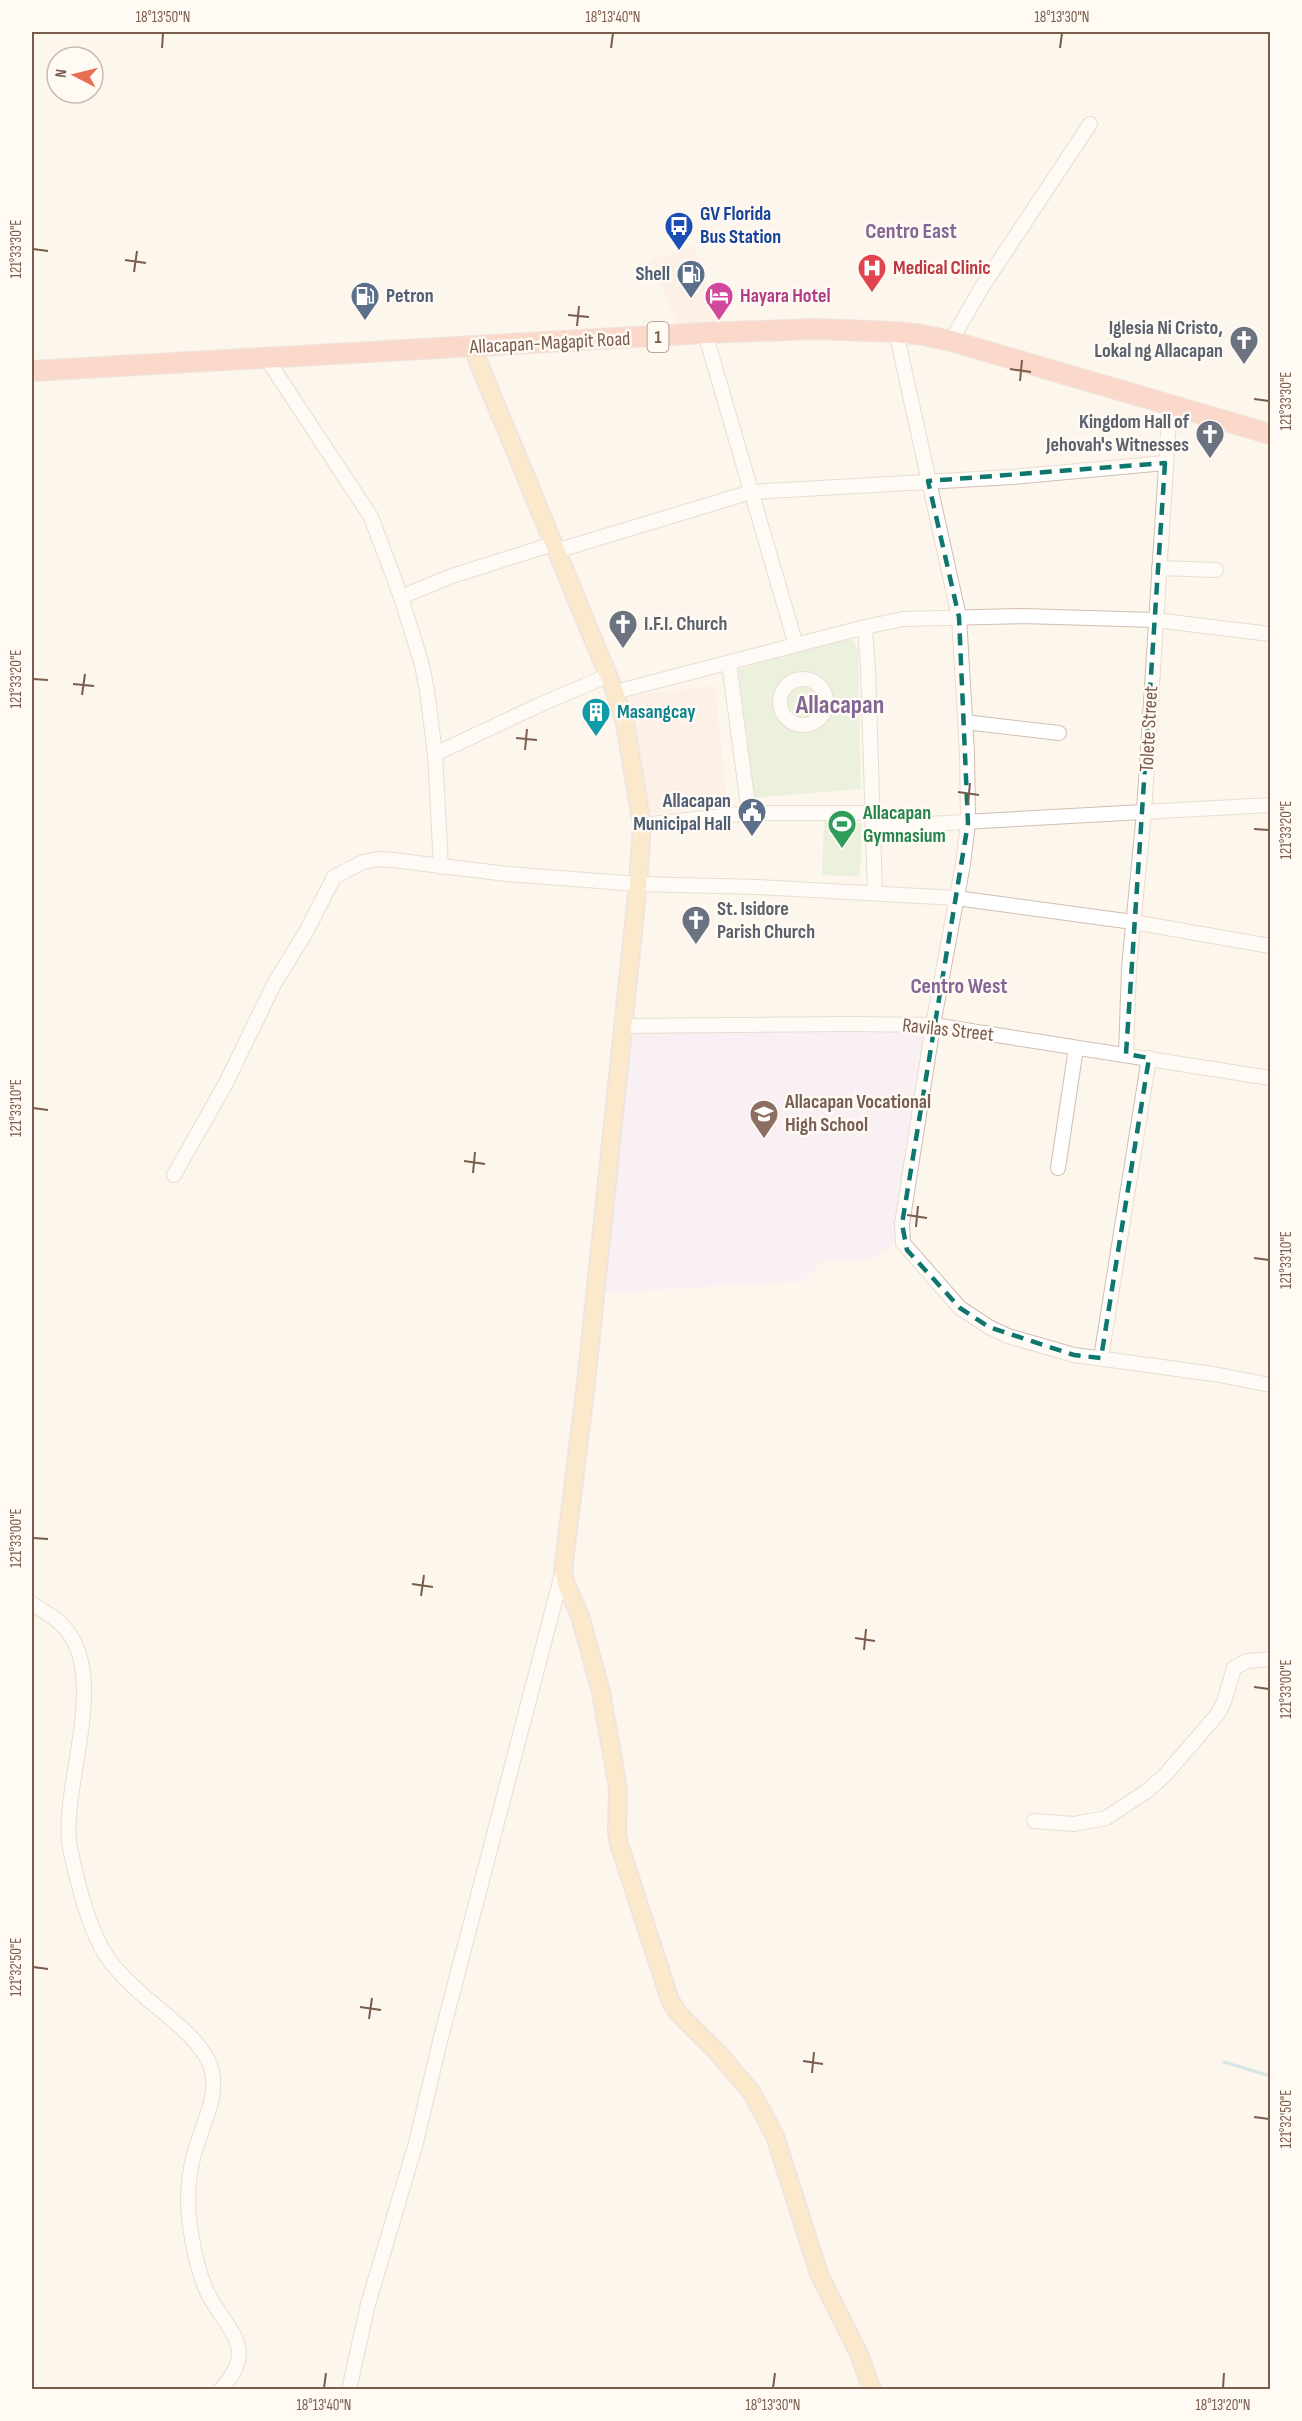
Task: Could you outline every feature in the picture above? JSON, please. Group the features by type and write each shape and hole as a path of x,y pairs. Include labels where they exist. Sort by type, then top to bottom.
{"highway":[{"name":"Allacapan-Magapit Road","path":"32,371 705,333 814,329 896,332 951,341 1270,434"}],"main road":[{"path":"472,347 609,675 625,723 642,825 638,884 586,1383 563,1570 566,1584 580,1616 601,1692 618,1788 619,1844 663,1984 678,2013 720,2055 752,2093 768,2122 775,2136 819,2274 859,2354 872,2390"}],"street":[{"path":"951,341 982,287 1090,124"},
{"path":"896,332 959,617 968,823 902,1224 903,1243 960,1308 1008,1336 1074,1355 1270,1385"},
{"path":"705,333 796,645"},
{"path":"267,359 371,517 401,597 422,665 435,754 441,867"},
{"name":"Tolete Street","path":"1126,1054 1133,922 1144,812 1170,403"},
{"path":"401,597 452,576 751,492 1012,477 1165,463"},
{"path":"1159,568 1216,570"},
{"path":"615,692 903,619 1023,616 1155,620 1270,634"},
{"path":"865,627 875,894"},
{"path":"729,663 749,813"},
{"path":"435,754 609,675"},
{"path":"965,722 1059,733"},
{"path":"642,825 749,813 968,823 1270,806"},
{"path":"174,1175 226,1083 274,984 306,932 334,877 351,867 378,859 441,867 638,884 956,898 1133,922 1270,946"},
{"name":"Ravilas Street","path":"622,1026 933,1025 1270,1078"},
{"path":"1058,1168 1076,1048"},
{"path":"1101,1358 1149,1058"},
{"path":"349,2390 368,2304 416,2143 440,2042 563,1570"},
{"path":"32,1603 61,1623 70,1634 77,1650 83,1676 83,1724 69,1829 75,1867 97,1938 106,1957 196,2044 208,2060 214,2089 194,2156 189,2185 189,2217 207,2291 238,2343 240,2353 238,2366 233,2376 220,2390"},
{"path":"1034,1821 1074,1824 1106,1818 1126,1807 1164,1776 1216,1715 1224,1702 1234,1668 1247,1661 1270,1659"}],"highlighted area":[{"path":"1165,463 1126,1054 1149,1058 1101,1358 1074,1355 989,1327 960,1308 907,1250 902,1224 968,823 959,617 928,481"}],"shaded area":[{"path":"694,245 722,324 681,331 650,260"},
{"path":"715,686 727,805 643,814 630,695"},
{"name":"Allacapan Vocational High School","path":"926,1030 893,1245 870,1259 824,1261 802,1281 604,1293 627,1033"}],"green space":[{"path":"846,639 854,641 858,649 861,789 754,798 738,669"},
{"name":"Allacapan Gymnasium","path":"833,815 856,816 856,823 862,823 860,877 822,875 824,821 833,821"}],"waterway":[{"path":"1224,2062 1270,2076"}],"place":[{"name":"GV Florida Bus Station","path":"679,252"},
{"name":"Medical Clinic","path":"872,294"},
{"name":"Shell","path":"691,300"},
{"name":"Petron","path":"365,322"},
{"name":"Hayara Hotel","path":"719,322"},
{"name":"Iglesia Ni Cristo, Lokal ng Allacapan","path":"1244,366"},
{"name":"Kingdom Hall of Jehovah's Witnesses","path":"1210,460"},
{"name":"I.F.I. Church","path":"623,650"},
{"name":"Masangcay","path":"596,738"},
{"name":"Allacapan Municipal Hall","path":"752,838"},
{"name":"Allacapan Gymnasium","path":"842,850"},
{"name":"St. Isidore Parish Church","path":"696,946"},
{"name":"Allacapan Vocational High School","path":"764,1140"}],"district":[{"name":"Centro East","path":"911,231"},
{"name":"Allacapan","path":"840,705"},
{"name":"Centro West","path":"959,986"}]}
